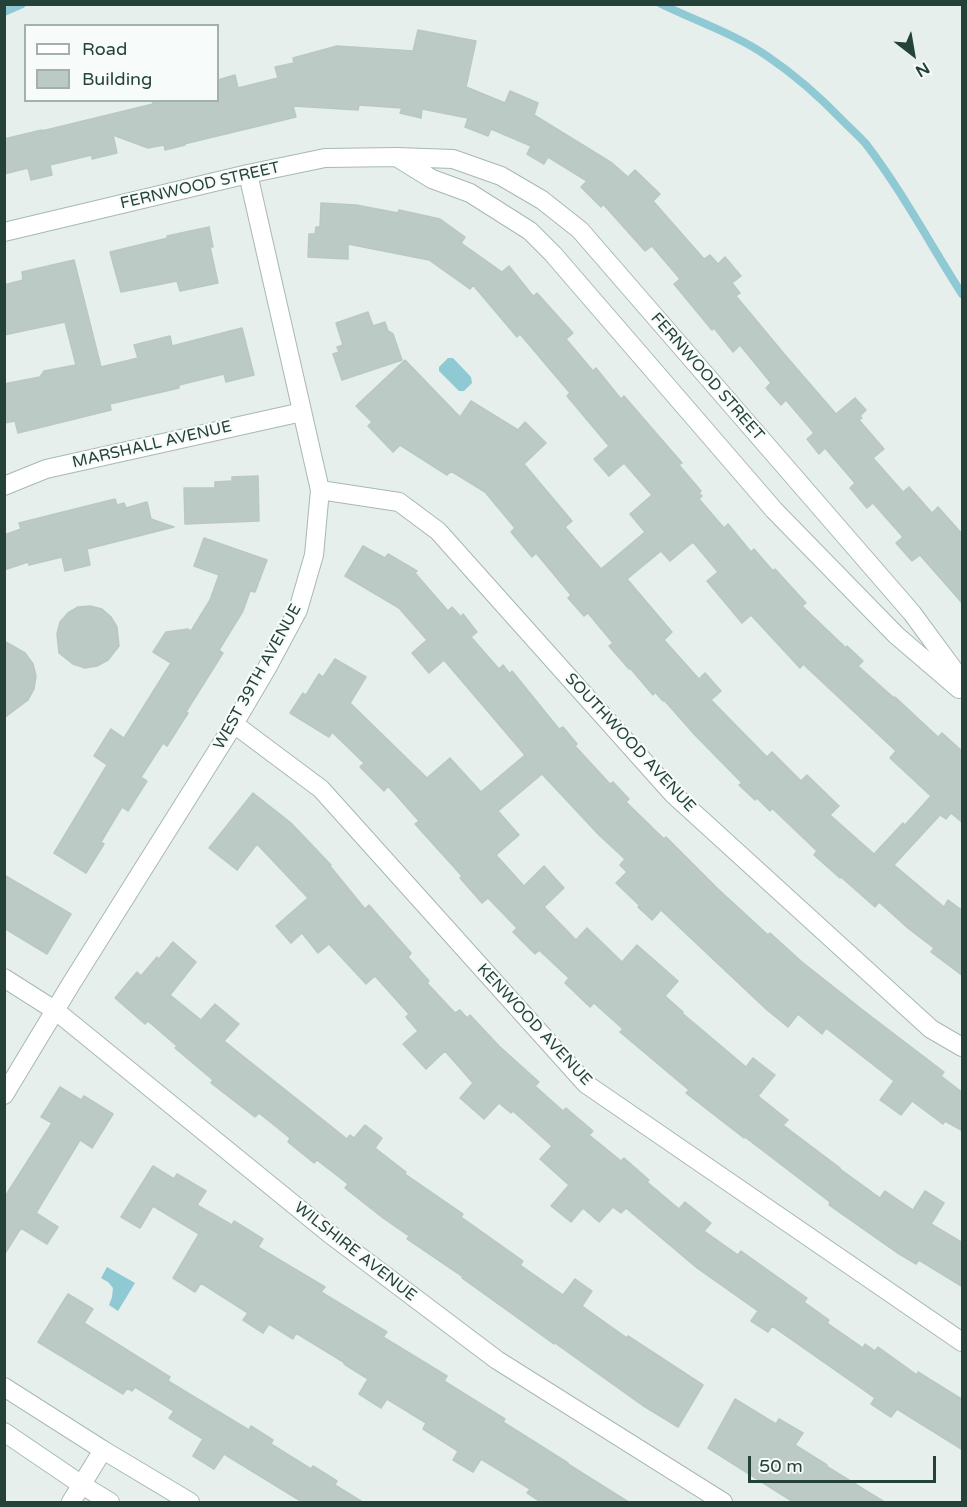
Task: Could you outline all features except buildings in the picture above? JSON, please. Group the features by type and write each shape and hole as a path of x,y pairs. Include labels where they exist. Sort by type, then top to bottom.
{"street":[{"path":"397,157 432,179 470,193 530,231 554,254 774,510 896,635 963,692"},
{"name":"FERNWOOD STREET","path":"4,232 325,158 453,159 501,176 542,200 580,230 912,614 963,681"},
{"name":"WEST 39TH AVENUE","path":"4,1095 267,668 298,610 314,555 320,490 248,174"},
{"name":"MARSHALL AVENUE","path":"4,486 46,469 302,412"},
{"name":"SOUTHWOOD AVENUE","path":"320,490 399,502 438,531 673,794 931,1029 963,1047"},
{"name":"KENWOOD AVENUE","path":"234,724 321,789 586,1084 963,1342"},
{"name":"WILSHIRE AVENUE","path":"4,978 56,1011 330,1234 497,1360 723,1503"},
{"path":"4,1387 190,1503"},
{"path":"4,1432 110,1503"},
{"path":"71,1503 103,1450"}],"water":[{"path":"448,358 453,358 471,377 472,383 464,391 459,391 439,371 439,367"},
{"path":"107,1267 135,1283 118,1311 109,1305 113,1288 101,1278"}],"waterway":[{"path":"4,12 22,4"},
{"path":"661,4 755,48 825,103 863,141 879,162 962,294"}]}
